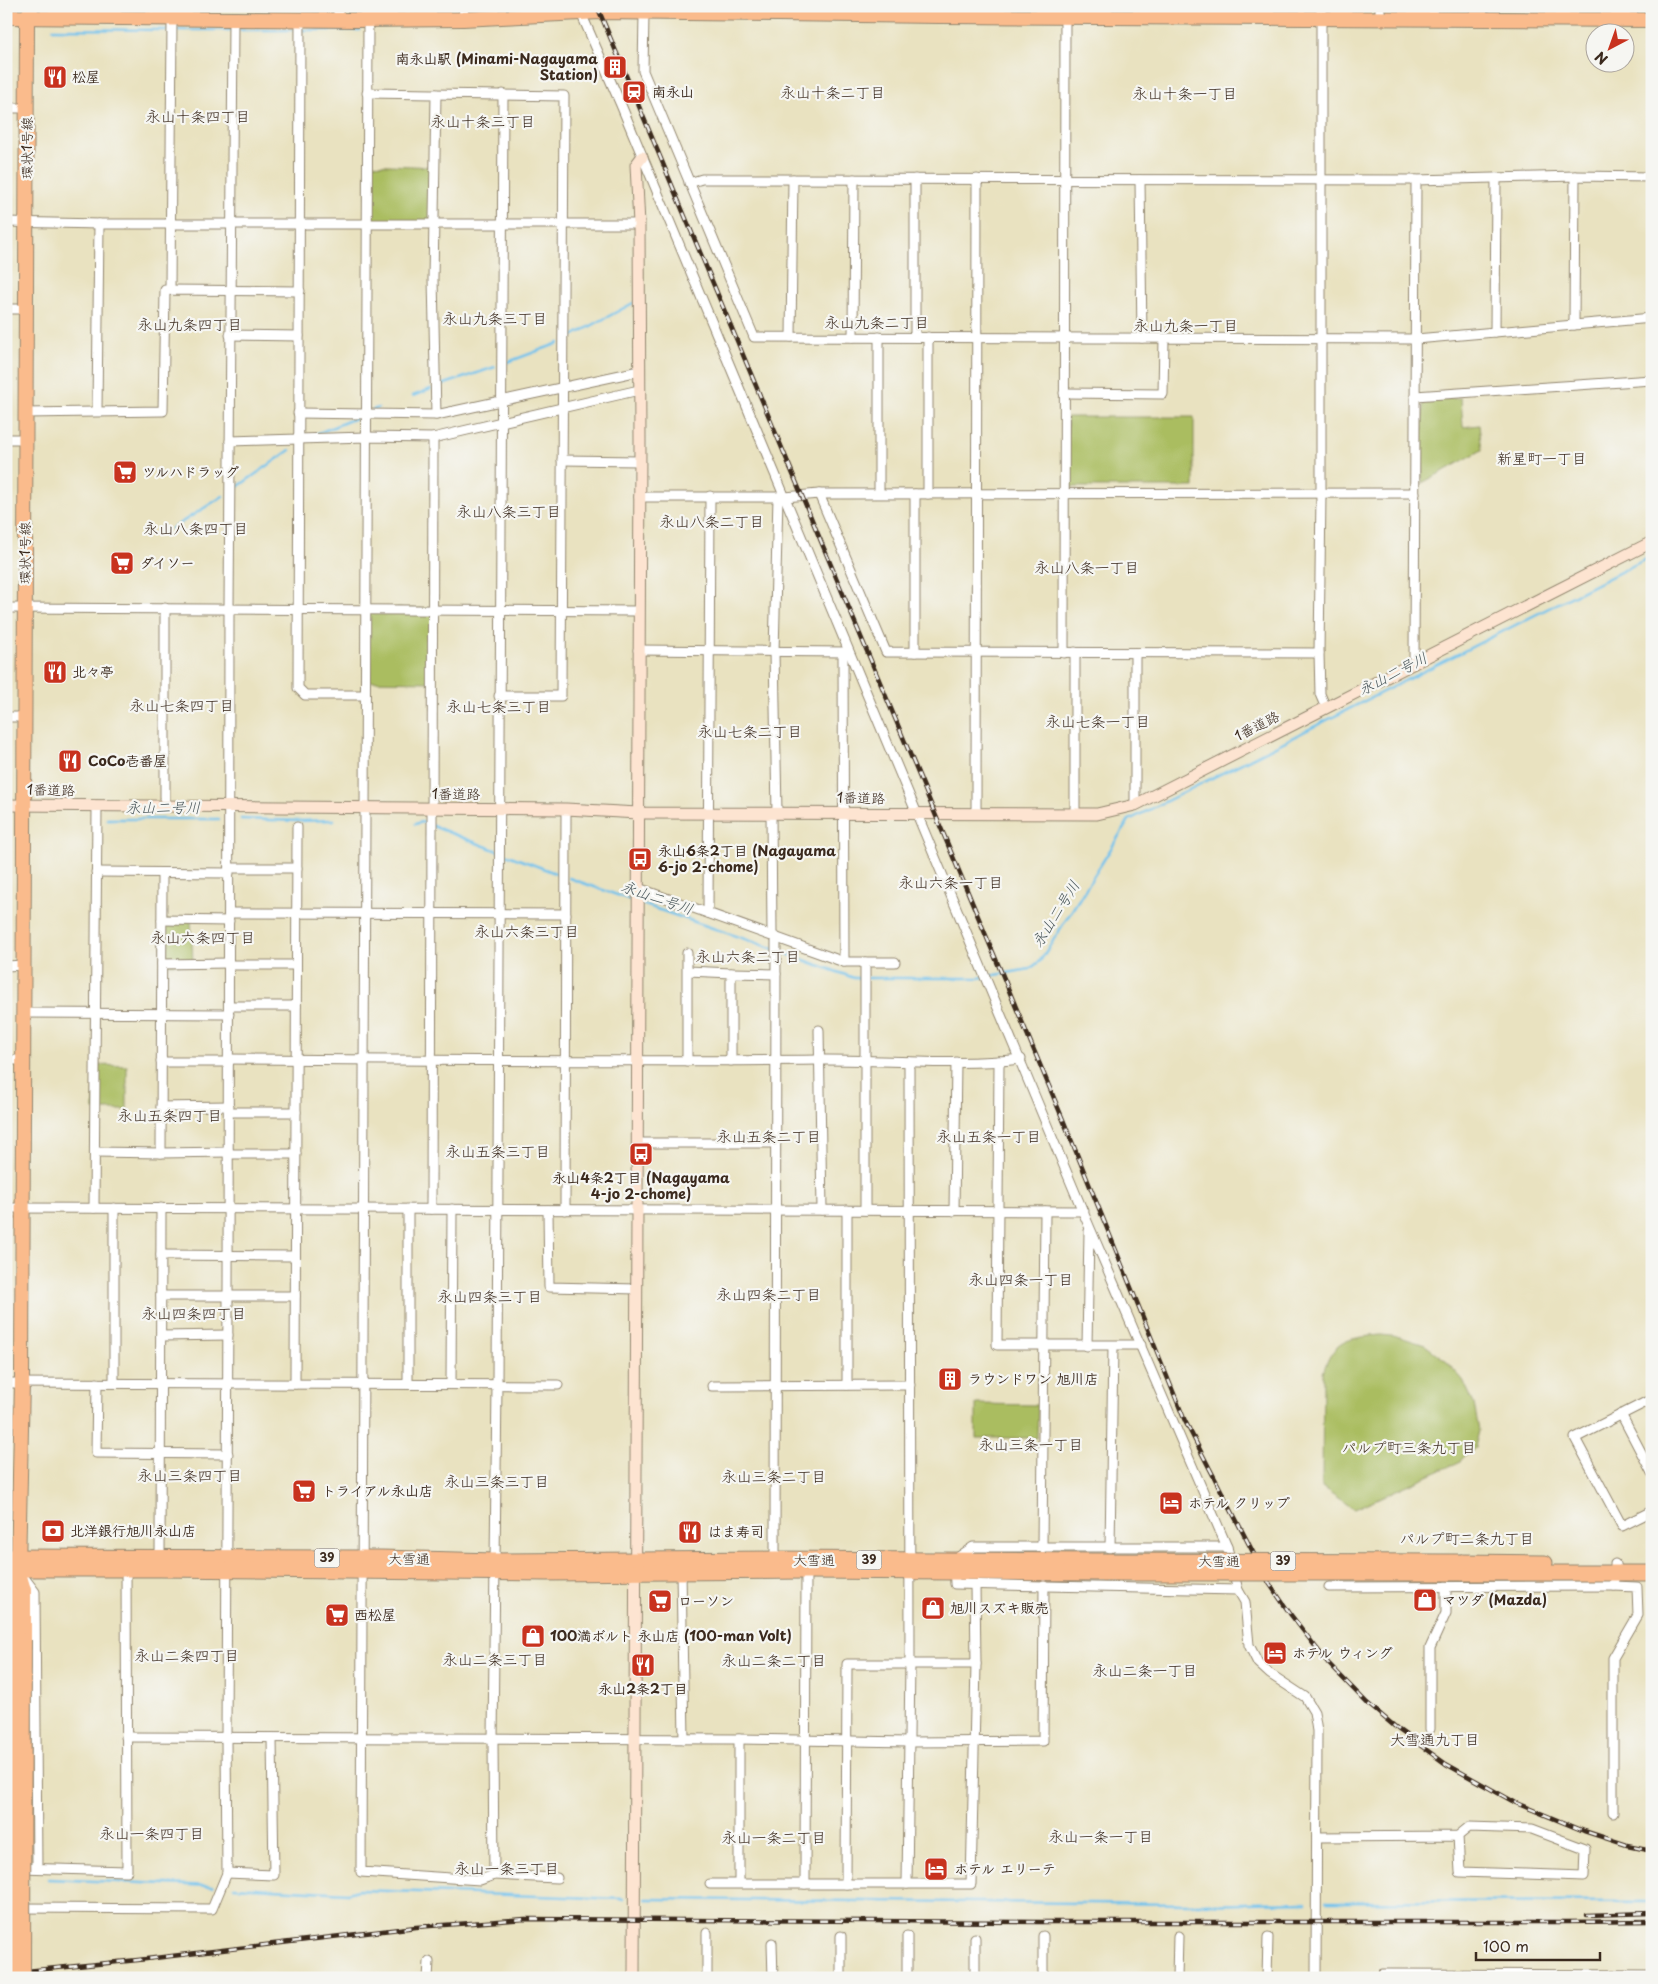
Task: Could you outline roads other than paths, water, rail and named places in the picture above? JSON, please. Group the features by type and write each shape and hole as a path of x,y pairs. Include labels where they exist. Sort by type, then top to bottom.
{"highway":[{"name":"大雪通","path":"12,1563 495,1567 636,1566 775,1559 806,1565"},
{"name":"大雪通","path":"636,1566 681,1572 806,1565 955,1566 1105,1561 1461,1567 1615,1574 1652,1573"},
{"name":"大雪通","path":"1615,1574 1652,1563"}],"main road":[{"path":"6,17 27,10 155,13 172,26 300,27 338,13 368,20 463,12 581,13 640,11 1433,12 1652,20"},
{"name":"環状1号線","path":"18,1640 24,1590 12,1563 22,1382 27,10"},
{"path":"12,1978 18,1640"},
{"path":"18,1640 23,1978"}],"street":[{"path":"640,11 643,72 754,337 1416,339 1652,318"},
{"path":"1064,653 1065,11"},
{"path":"1321,12 1322,493 1319,653 1320,694 1326,708"},
{"path":"581,13 781,497 918,814 1089,1226 1227,1547 1238,1590 1246,1602 1249,1645 1258,1663 1270,1674 1304,1697 1314,1712 1317,1731 1316,1978"},
{"path":"368,20 366,914 363,1060 364,1209 360,1739 361,1872 480,1880 494,1875 557,1878"},
{"path":"170,290 172,26"},
{"path":"6,1908 212,1909 227,1873 230,291 233,26"},
{"path":"300,27 298,688 305,695 365,695"},
{"path":"367,93 564,96 561,696 499,696"},
{"path":"436,94 434,225 436,415"},
{"path":"494,1875 493,1739 497,1385 497,1061 500,842 499,696 503,94"},
{"path":"6,108 27,108"},
{"path":"634,1978 639,497 639,224 636,164 642,157"},
{"path":"689,183 702,179 1416,180 1575,176 1652,177"},
{"path":"1574,325 1575,176"},
{"path":"1495,332 1496,178"},
{"path":"791,337 793,179"},
{"path":"853,337 854,179"},
{"path":"915,179 915,337"},
{"path":"976,814 977,179"},
{"path":"1140,180 1142,338"},
{"path":"1414,664 1416,180"},
{"path":"6,222 99,224 639,224"},
{"path":"98,410 99,224"},
{"path":"26,412 163,411 165,290 300,291"},
{"path":"6,310 26,309"},
{"path":"230,335 299,336"},
{"path":"879,337 879,493"},
{"path":"928,338 928,494"},
{"path":"1064,393 1163,394 1164,339"},
{"path":"298,413 436,415 639,370"},
{"path":"1415,396 1652,380"},
{"path":"230,441 366,437 433,438 639,390"},
{"path":"6,438 25,439"},
{"path":"431,1209 433,438"},
{"path":"562,460 639,461"},
{"path":"639,497 781,497 879,493 1415,493"},
{"path":"819,494 886,652 1319,653"},
{"path":"915,494 915,652"},
{"path":"708,913 710,813 708,652 710,496"},
{"path":"775,1559 776,960 774,652 781,497"},
{"name":"1番道路","path":"6,805 365,809 432,814 500,809 566,809 638,813 1098,814 1135,805 1652,542"},
{"path":"6,608 366,608 638,611"},
{"path":"165,608 165,807"},
{"path":"638,650 847,652"},
{"path":"844,962 842,813 847,652"},
{"path":"1075,652 1075,814"},
{"path":"1135,653 1135,805"},
{"path":"6,717 24,717"},
{"path":"94,1208 97,806"},
{"path":"566,809 566,1210"},
{"path":"295,1384 297,827"},
{"path":"96,872 296,868"},
{"path":"161,1153 162,872"},
{"path":"638,891 708,913 844,962 865,966 895,962"},
{"path":"162,920 296,914 566,914"},
{"path":"687,953 687,1062"},
{"path":"162,964 296,965"},
{"path":"6,966 24,965"},
{"path":"865,966 865,1210"},
{"path":"688,971 776,974"},
{"path":"731,1061 732,973"},
{"path":"23,1013 161,1014 296,1006"},
{"path":"819,1030 822,1210"},
{"path":"162,1062 297,1059 956,1062 1021,1059"},
{"path":"6,1060 22,1060"},
{"path":"999,1061 997,1345 1140,1345"},
{"path":"907,1884 910,1664 909,1062"},
{"path":"954,1211 956,1062"},
{"path":"161,1107 296,1112"},
{"path":"637,1144 776,1143"},
{"path":"94,1152 296,1154"},
{"path":"6,1208 1084,1211"},
{"path":"114,1208 114,1382"},
{"path":"160,1563 161,1208"},
{"path":"408,1209 408,1384"},
{"path":"451,1384 452,1209"},
{"path":"548,1210 549,1287 636,1289"},
{"path":"847,1210 847,1385"},
{"path":"1042,1548 1045,1211"},
{"path":"1087,1346 1089,1226"},
{"path":"161,1255 295,1256"},
{"path":"161,1296 295,1296"},
{"path":"161,1336 228,1335"},
{"path":"1105,1561 1113,1346"},
{"path":"6,1382 558,1385"},
{"path":"97,1383 96,1453 228,1454"},
{"path":"712,1386 910,1385"},
{"path":"1652,1399 1574,1438 1622,1526 1652,1511"},
{"path":"1621,1414 1652,1473"},
{"path":"1227,1547 1105,1561 1042,1548 973,1547 955,1566 954,1584 1238,1590"},
{"path":"6,1593 12,1563"},
{"path":"12,1563 35,1592 37,1868"},
{"path":"6,1867 127,1871 126,1563"},
{"path":"805,1884 806,1565"},
{"path":"681,1572 684,1739"},
{"path":"1329,1586 1446,1586 1615,1574 1637,1588 1638,1615 1613,1658 1613,1812"},
{"path":"710,1884 971,1884 976,1664 975,1585"},
{"path":"126,1737 739,1739 908,1742 1043,1741 1044,1585"},
{"path":"1430,1729 1430,1648 1446,1612 1446,1586"},
{"path":"846,1884 847,1664 976,1664"},
{"path":"227,1873 274,1875 272,1738"},
{"path":"739,1739 739,1884"},
{"path":"1317,1837 1458,1836 1469,1827 1532,1829 1585,1849 1584,1876 1460,1872 1458,1836"},
{"path":"707,1934 707,1978"},
{"path":"841,1936 841,1978"},
{"path":"907,1936 907,1978"},
{"path":"1043,1936 1043,1978"},
{"path":"1178,1936 1178,1978"},
{"path":"1267,1978 1268,1937"},
{"path":"975,1938 975,1978"},
{"path":"772,1943 773,1978"},
{"path":"428,1962 428,1978"},
{"path":"1382,1978 1382,1974 1652,1975"}],"waterway":[{"path":"53,29 169,30"},
{"path":"175,30 297,30"},
{"path":"302,30 360,30"},
{"path":"569,338 633,303"},
{"path":"508,362 559,343"},
{"path":"442,385 495,367"},
{"path":"413,396 431,389"},
{"path":"373,410 378,408"},
{"path":"316,434 358,417"},
{"path":"236,488 290,450"},
{"path":"171,529 223,496"},
{"name":"永山二号川","path":"779,951 854,978 978,978 1030,969 1040,961 1129,820 1652,556"},
{"name":"永山二号川","path":"107,819 219,819"},
{"name":"永山二号川","path":"241,819 334,820"},
{"name":"永山二号川","path":"415,824 422,822 563,876"},
{"name":"永山二号川","path":"569,878 634,901"},
{"name":"永山二号川","path":"642,904 774,949"},
{"path":"48,1879 213,1886"},
{"path":"234,1887 348,1893 358,1890 624,1899"},
{"path":"646,1899 1194,1904 1306,1902"},
{"path":"1326,1901 1652,1902"}],"railway":[{"path":"597,6 1064,1122 1185,1421 1269,1583 1328,1663 1367,1703 1399,1730 1446,1764 1516,1803 1584,1831 1627,1845 1652,1850"},
{"path":"1587,1915 1652,1913"},
{"path":"6,1973 138,1960 416,1927 525,1919 1042,1922 1652,1921"}],"place":[{"name":"南永山駅 (Minami-Nagayama Station)","path":"615,67"},
{"name":"松屋","path":"55,77"},
{"name":"南永山","path":"634,92"},
{"name":"ツルハドラッグ","path":"125,472"},
{"name":"ダイソー","path":"122,563"},
{"name":"北々亭","path":"55,672"},
{"name":"CoCo壱番屋","path":"70,761"},
{"name":"永山6条2丁目 (Nagayama 6-jo 2-chome)","path":"640,859"},
{"name":"永山4条2丁目 (Nagayama 4-jo 2-chome)","path":"641,1154"},
{"name":"ラウンドワン 旭川店","path":"950,1379"},
{"name":"トライアル永山店","path":"304,1491"},
{"name":"ホテル クリップ","path":"1171,1503"},
{"name":"北洋銀行旭川永山店","path":"53,1531"},
{"name":"はま寿司","path":"690,1532"},
{"name":"マツダ (Mazda)","path":"1425,1600"},
{"name":"ローソン","path":"660,1601"},
{"name":"旭川スズキ販売","path":"933,1608"},
{"name":"西松屋","path":"337,1615"},
{"name":"100満ボルト 永山店 (100-man Volt)","path":"533,1636"},
{"name":"ホテル ウィング","path":"1275,1653"},
{"name":"永山2条2丁目","path":"643,1665"},
{"name":"ホテル エリーテ","path":"936,1869"}],"district":[{"name":"永山十条二丁目","path":"833,93"},
{"name":"永山十条一丁目","path":"1185,94"},
{"name":"永山十条四丁目","path":"198,117"},
{"name":"永山十条三丁目","path":"483,122"},
{"name":"永山九条三丁目","path":"495,319"},
{"name":"永山九条二丁目","path":"877,323"},
{"name":"永山九条四丁目","path":"190,325"},
{"name":"永山九条一丁目","path":"1186,326"},
{"name":"新星町一丁目","path":"1542,459"},
{"name":"永山八条三丁目","path":"509,512"},
{"name":"永山八条二丁目","path":"712,522"},
{"name":"永山八条四丁目","path":"196,529"},
{"name":"永山八条一丁目","path":"1087,568"},
{"name":"永山七条四丁目","path":"182,706"},
{"name":"永山七条三丁目","path":"499,707"},
{"name":"永山七条一丁目","path":"1098,722"},
{"name":"永山七条二丁目","path":"750,732"},
{"name":"永山六条一丁目","path":"951,883"},
{"name":"永山六条三丁目","path":"527,932"},
{"name":"永山六条四丁目","path":"203,938"},
{"name":"永山六条二丁目","path":"748,957"},
{"name":"永山五条四丁目","path":"170,1116"},
{"name":"永山五条二丁目","path":"769,1137"},
{"name":"永山五条一丁目","path":"989,1137"},
{"name":"永山五条三丁目","path":"498,1152"},
{"name":"永山四条一丁目","path":"1021,1280"},
{"name":"永山四条二丁目","path":"769,1295"},
{"name":"永山四条三丁目","path":"490,1297"},
{"name":"永山四条四丁目","path":"194,1314"},
{"name":"永山三条一丁目","path":"1031,1445"},
{"name":"パルプ町三条九丁目","path":"1409,1448"},
{"name":"永山三条四丁目","path":"190,1476"},
{"name":"永山三条二丁目","path":"774,1477"},
{"name":"永山三条三丁目","path":"497,1482"},
{"name":"パルプ町二条九丁目","path":"1467,1539"},
{"name":"永山二条四丁目","path":"187,1656"},
{"name":"永山二条三丁目","path":"495,1660"},
{"name":"永山二条二丁目","path":"774,1661"},
{"name":"永山二条一丁目","path":"1145,1671"},
{"name":"大雪通九丁目","path":"1435,1740"},
{"name":"永山一条四丁目","path":"152,1834"},
{"name":"永山一条一丁目","path":"1101,1837"},
{"name":"永山一条二丁目","path":"774,1838"},
{"name":"永山一条三丁目","path":"507,1869"}]}
